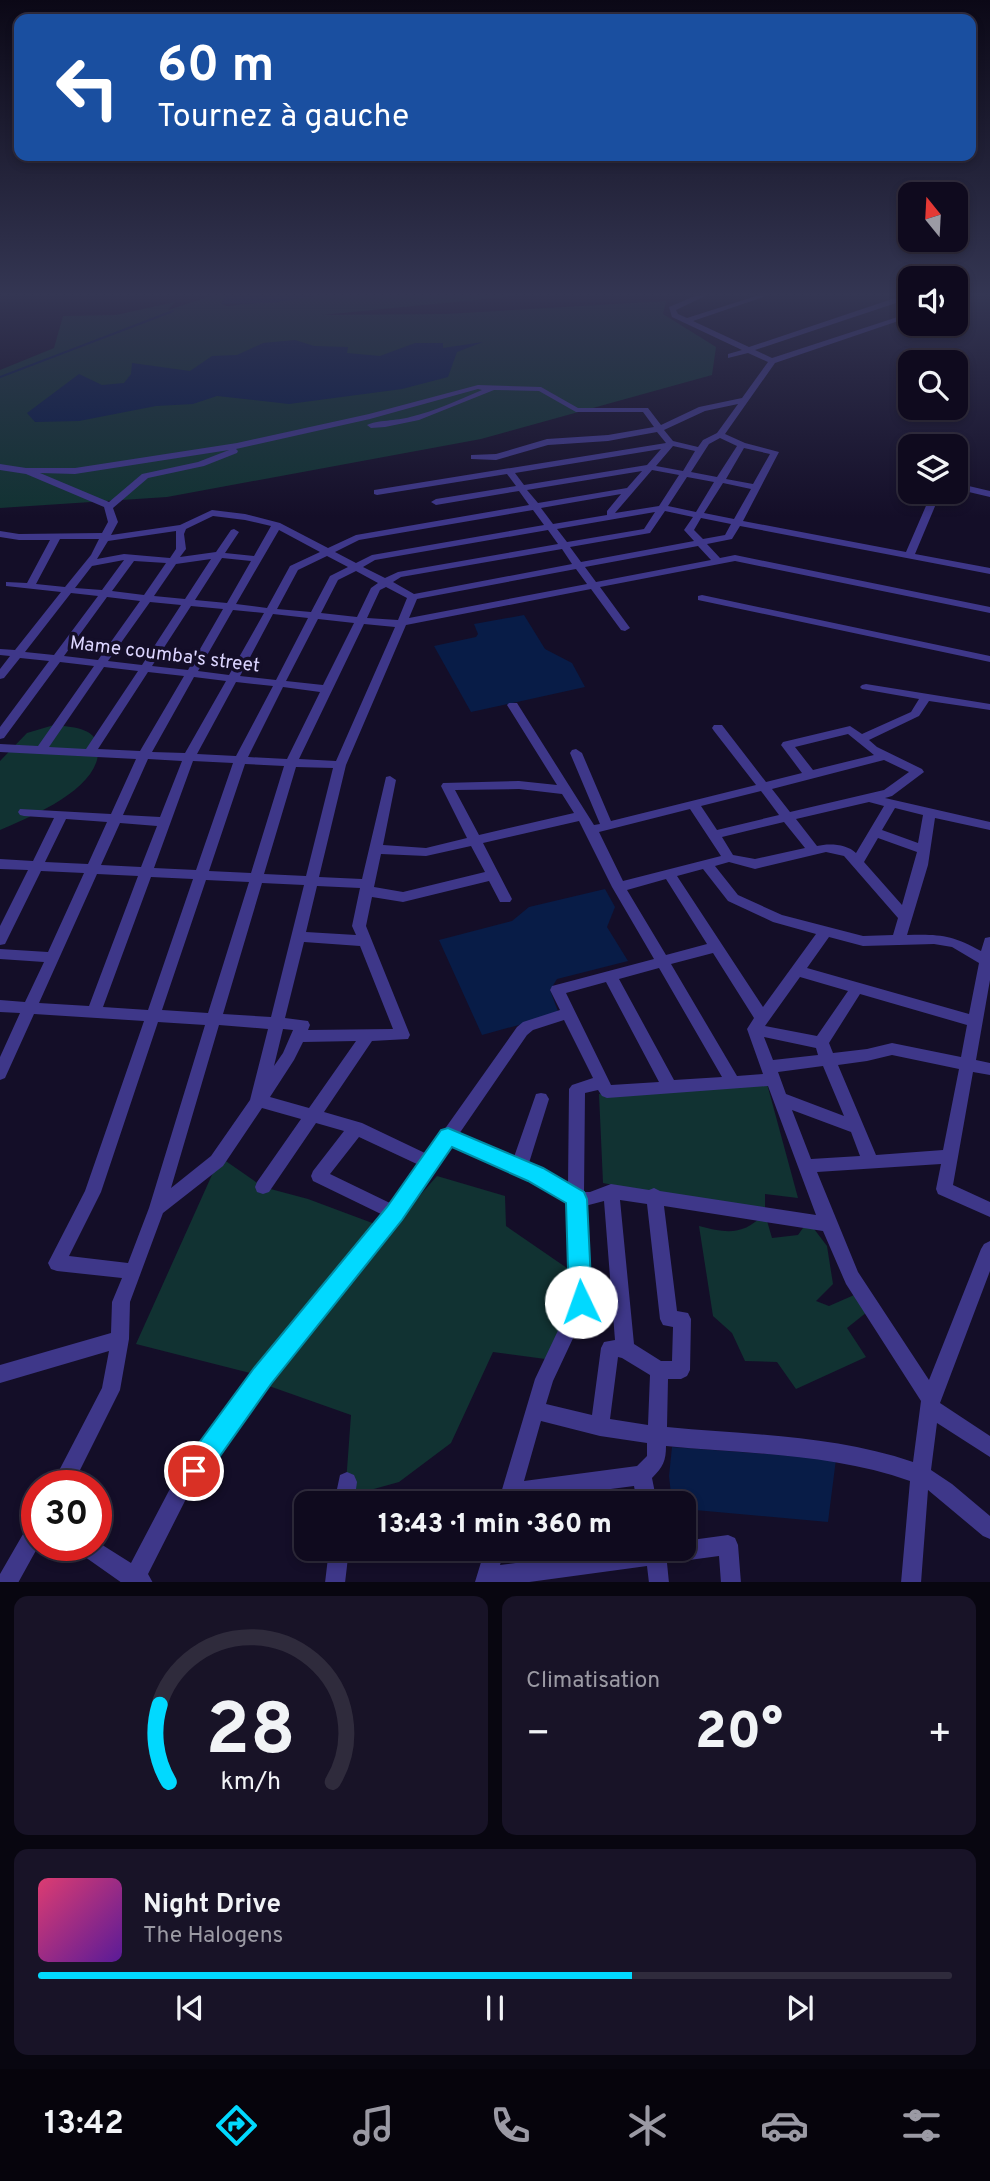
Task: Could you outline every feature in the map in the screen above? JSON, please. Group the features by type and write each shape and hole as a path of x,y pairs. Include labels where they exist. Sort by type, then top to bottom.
{"street":[{"path":"69,1470 111,1390 120,1339 120,1310 157,1208 291,763 376,588 398,575 647,531 706,442 720,435 765,370"},
{"path":"371,425 403,423 455,401 477,397 494,387"},
{"path":"0,467 75,471 254,443 370,416 468,389 494,387 544,390 562,404 576,410 645,410 669,444"},
{"path":"474,457 496,457 547,442 608,438 659,429 702,409 743,400"},
{"path":"0,534 19,537 105,537 182,527 212,513 277,525 413,597 729,537 775,452 743,445 720,435"},
{"path":"110,506 145,476 201,464 254,443"},
{"path":"611,515 669,444"},
{"path":"377,492 669,444 701,450"},
{"path":"718,561 689,530 743,445"},
{"path":"436,502 649,467 756,487"},
{"path":"29,470 85,500 110,506"},
{"path":"509,471 625,628"},
{"path":"968,489 990,494"},
{"path":"94,1012 189,757 294,568 356,538 630,490"},
{"path":"596,496 611,515"},
{"path":"909,556 932,504"},
{"path":"0,676 89,564 113,522 110,506"},
{"path":"132,1271 57,1263 93,1192 240,760 334,578 372,558 662,508 989,569"},
{"path":"0,1074 90,869 144,755 277,525"},
{"path":"41,750 182,547 179,534 182,527"},
{"path":"90,752 234,532"},
{"path":"30,586 56,537"},
{"path":"89,564 106,558 132,557 173,561 219,555 257,559"},
{"path":"0,735 132,557"},
{"path":"10,584 360,621 403,623 735,558 990,610"},
{"path":"258,1100 340,765 413,597"},
{"path":"702,598 990,659"},
{"name":"Mame coumba's street","path":"0,652 327,689"},
{"path":"866,687 990,707"},
{"path":"863,738 915,714 926,697"},
{"path":"513,705 591,830 619,887 733,1082"},
{"path":"718,727 813,850"},
{"path":"713,835 888,793 918,772 885,756 850,730 787,745 810,775"},
{"path":"0,748 340,765"},
{"path":"576,753 606,824"},
{"path":"591,830 606,824 885,756"},
{"path":"298,1037 403,1035 359,926 390,780"},
{"path":"505,899 447,786 519,785 565,790"},
{"path":"869,798 990,827"},
{"path":"692,803 729,858"},
{"path":"857,862 891,803"},
{"path":"24,812 165,822"},
{"path":"898,941 923,850 930,812"},
{"path":"0,940 62,815"},
{"path":"376,849 426,852 581,816"},
{"path":"874,832 923,850"},
{"path":"619,887 729,858 755,864 826,848 848,852 905,917"},
{"path":"0,864 312,881 367,888 402,897 493,875"},
{"path":"706,864 733,898 778,919 863,941 934,939 955,943 988,961"},
{"path":"669,874 716,947 758,1024 771,1073 828,1224 852,1278 931,1403 990,1447"},
{"path":"758,1024 826,931"},
{"path":"299,937 365,941"},
{"path":"990,942 944,1189 990,1210"},
{"path":"716,947 558,990 607,1091 733,1082 827,1059 867,1055 892,1049 990,1069"},
{"path":"0,954 51,957"},
{"path":"797,971 975,1021"},
{"path":"610,976 670,1087"},
{"path":"821,1043 857,988"},
{"path":"0,1006 303,1025 289,1056 217,1161 157,1208"},
{"path":"108,1561 136,1581 180,1490 262,1376 395,1213 522,1031 528,1026 569,1013"},
{"path":"758,1024 821,1043"},
{"path":"263,1187 368,1037"},
{"path":"821,1043 871,1162"},
{"path":"512,1491 544,1379 581,1302 576,1199 577,1090 603,1083"},
{"path":"519,1168 541,1099"},
{"path":"782,1099 855,1127"},
{"path":"258,1100 356,1128 431,1163"},
{"path":"356,1128 319,1176 395,1213"},
{"path":"448,1136 536,1174 576,1199 590,1199 611,1191 654,1195 828,1224"},
{"path":"806,1166 950,1157"},
{"path":"611,1191 625,1349"},
{"path":"600,1427 610,1348 625,1349 659,1370 681,1370 682,1319 669,1319 654,1195"},
{"path":"911,1582 931,1403 990,1249"},
{"path":"0,1374 120,1339"},
{"path":"546,1491 642,1475 656,1460 659,1370"},
{"path":"536,1410 600,1427 657,1436 813,1447 921,1474 990,1529"},
{"path":"642,1475 645,1491"},
{"path":"345,1491 346,1482"},
{"path":"696,1548 728,1545 731,1582"},
{"path":"7,1582 21,1557"},
{"path":"335,1582 338,1561"},
{"path":"491,1561 485,1580 600,1561"},
{"path":"656,1561 659,1582"}],"green space":[{"path":"0,370 713,370 712,375 481,439 167,497 0,508"},
{"path":"54,725 81,729 93,735 98,747 96,762 89,775 62,799 0,830 0,761 27,733"},
{"path":"766,1080 798,1198 765,1194 765,1214 772,1238 798,1235 808,1221 827,1246 833,1284 816,1301 829,1306 861,1292 872,1308 847,1328 866,1357 796,1389 777,1362 745,1361 732,1333 713,1316 699,1226 734,1231 749,1226 764,1214 603,1183 599,1094"},
{"path":"220,1157 263,1187 308,1199 383,1227 285,1349 437,1176 505,1196 506,1226 580,1277 553,1360 493,1352 451,1443 399,1482 367,1491 345,1491 351,1415 269,1386 266,1372 262,1376 136,1344"}],"water":[{"path":"131,370 451,370 448,377 402,389 289,404 217,396 193,404 156,406 79,421 35,422 27,413 79,374 102,385 124,383"},
{"path":"524,615 545,649 572,663 585,687 471,712 434,646 476,637 478,634 474,624"},
{"path":"605,889 615,907 607,927 628,961 557,979 550,990 559,1014 482,1035 439,940 512,921 529,907"},
{"path":"672,1447 836,1459 828,1522 696,1510 696,1491 671,1491 669,1476"}],"waterway":[{"path":"0,377 19,370"}],"route":[{"path":"194,1471 262,1376 395,1213 448,1136 536,1174 576,1199 581,1302"}]}
